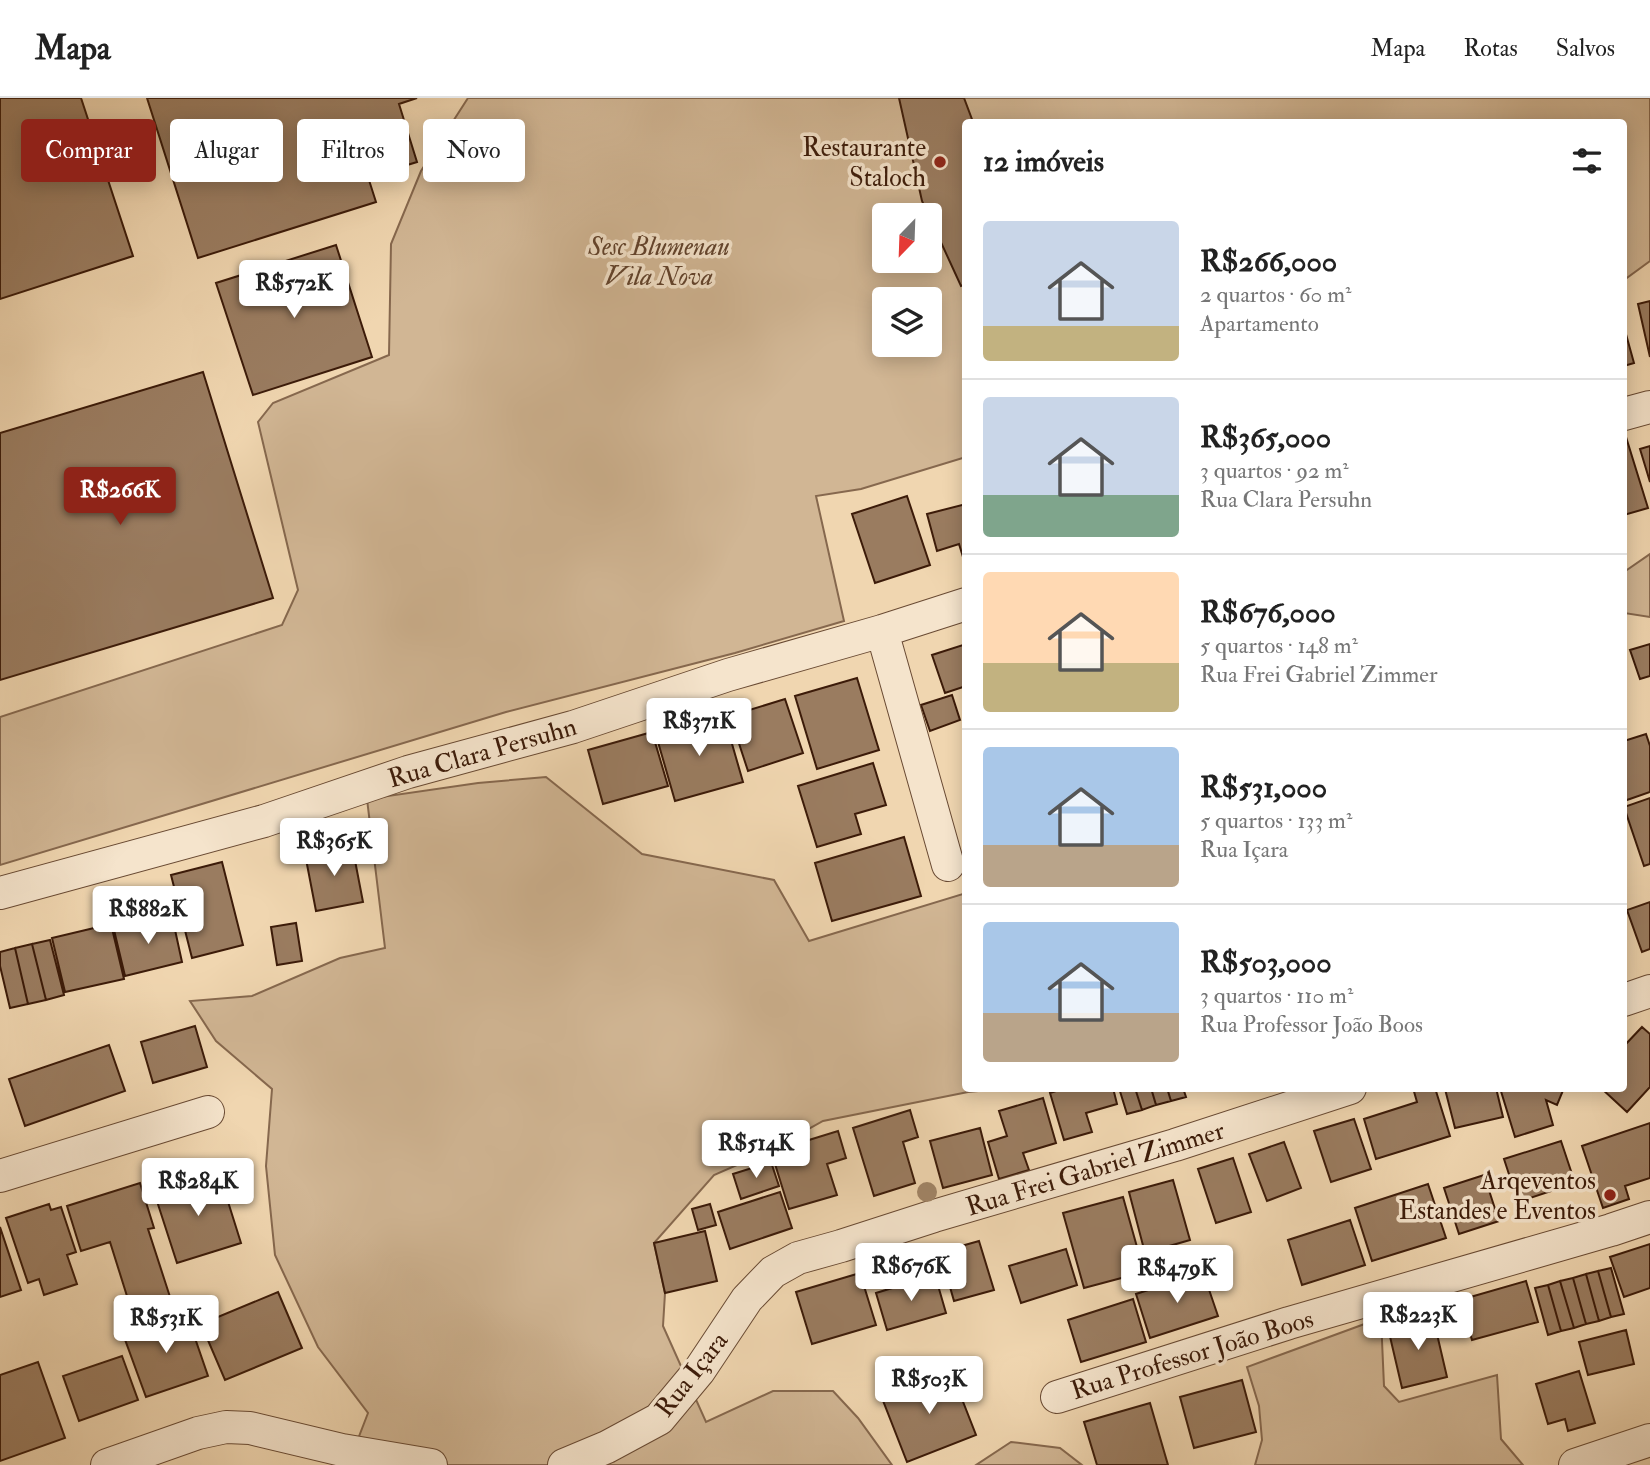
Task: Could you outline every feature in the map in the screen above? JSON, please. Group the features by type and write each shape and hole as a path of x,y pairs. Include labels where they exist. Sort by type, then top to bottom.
{"street":[{"path":"1627,413 1650,407"},
{"name":"Rua Clara Persuhn","path":"0,893 264,821 408,772 573,727 728,675 962,605"},
{"path":"882,631 948,865"},
{"path":"1627,999 1650,991"},
{"name":"Rua Frei Gabriel Zimmer","path":"798,1258 1175,1145 1338,1092"},
{"path":"0,1176 208,1112"},
{"name":"Rua Professor João Boos","path":"1057,1397 1289,1323 1650,1217"},
{"name":"Rua Içara","path":"564,1465 607,1447 659,1419 699,1371 747,1299 773,1272 798,1258"},
{"path":"107,1465 198,1433 226,1427 250,1428 342,1450 431,1465"},
{"path":"1575,1465 1650,1440"}],"green space":[{"name":"Sesc Blumenau Vila Nova","path":"468,98 1650,98 1650,261 1627,278 1627,119 962,119 962,458 861,489 816,496 844,621 735,653 506,712 0,865 0,717 282,625 298,590 258,422 273,403 389,355 391,244 423,168 423,182 525,182 525,119 454,119"},
{"path":"1650,554 1650,617 1627,613 1627,570"},
{"path":"546,777 642,854 774,880 809,941 962,894 962,1092 968,1092 823,1121 769,1151 714,1175 654,1243 665,1293 663,1326 706,1422 773,1391 833,1391 858,1418 892,1465 348,1465 368,1413 318,1347 275,1255 266,1166 272,1089 216,1041 190,1001 252,996 340,958 385,948 367,799 478,783"},
{"path":"1381,1318 1384,1386 1399,1402 1497,1375 1501,1439 1523,1465 1255,1465 1262,1440 1259,1406 1247,1367"},
{"path":"1011,1442 1060,1448 1082,1465 976,1465"}],"building":[{"path":"0,98 81,98 88,119 21,119 21,182 109,182 133,256 0,299"},
{"path":"147,98 417,98 399,104 404,119 297,119 297,182 370,182 376,202 198,258 174,182 283,182 283,119 170,119 170,170 156,119 154,119"},
{"name":"Restaurante Staloch","path":"899,98 964,98 972,119 962,119 962,286 942,245 942,203 923,203"},
{"path":"409,136 417,162 409,164"},
{"path":"336,245 372,357 253,395 216,283"},
{"path":"1650,301 1650,357 1638,304"},
{"path":"1627,338 1634,363 1627,365"},
{"path":"203,372 273,598 0,680 0,433"},
{"path":"1627,440 1648,508 1627,514"},
{"path":"1650,446 1650,482 1640,449"},
{"path":"907,496 930,565 875,583 852,514"},
{"path":"962,505 962,554 959,544 937,551 927,514"},
{"path":"1650,644 1650,676 1640,679 1630,650"},
{"path":"962,645 962,687 945,693 932,655"},
{"path":"857,678 879,750 817,769 795,696"},
{"path":"952,695 960,720 930,731 921,705"},
{"path":"785,699 803,753 748,771 730,716"},
{"path":"724,716 743,782 675,801 656,735"},
{"path":"652,732 668,786 603,804 588,750"},
{"path":"1646,734 1650,746 1650,792 1627,800 1627,740"},
{"path":"873,763 886,805 855,814 861,834 817,847 798,786"},
{"path":"1650,798 1650,864 1644,866 1627,816 1627,806"},
{"path":"904,837 921,896 832,921 815,863"},
{"path":"352,845 363,902 316,911 305,854"},
{"path":"222,862 243,945 192,958 171,875"},
{"path":"1650,902 1650,949 1642,952 1627,910"},
{"path":"172,916 182,962 125,976 114,930"},
{"path":"296,923 302,961 277,965 271,927"},
{"path":"111,924 124,979 65,992 52,938"},
{"path":"50,940 64,995 46,1000 32,944"},
{"path":"32,944 46,1000 28,1004 15,948"},
{"path":"15,948 28,1004 10,1008 0,966 0,952"},
{"path":"195,1026 207,1067 153,1083 141,1042"},
{"path":"1642,1027 1650,1034 1650,1087 1627,1112 1605,1092 1627,1092 1627,1043"},
{"path":"109,1045 125,1091 25,1126 9,1079"},
{"path":"1114,1092 1117,1104 1086,1113 1092,1132 1064,1140 1050,1093"},
{"path":"1120,1092 1136,1092 1142,1110 1127,1114"},
{"path":"1136,1092 1152,1092 1156,1105 1142,1110"},
{"path":"1152,1092 1168,1092 1171,1101 1156,1105"},
{"path":"1168,1092 1184,1092 1186,1097 1171,1101"},
{"path":"1414,1092 1436,1092 1450,1136 1376,1159 1364,1119 1417,1102"},
{"path":"1446,1092 1497,1092 1503,1117 1455,1128"},
{"path":"1501,1092 1562,1092 1557,1105 1546,1100 1553,1125 1515,1137"},
{"path":"1043,1098 1056,1143 1023,1153 1029,1170 999,1179 988,1142 1007,1136 999,1111"},
{"path":"910,1110 918,1137 903,1142 915,1183 874,1196 853,1128"},
{"path":"1354,1119 1371,1169 1331,1182 1314,1131"},
{"path":"1650,1123 1650,1178 1625,1186 1629,1199 1603,1208 1582,1146"},
{"path":"980,1128 992,1175 943,1188 930,1141"},
{"path":"838,1131 846,1158 827,1164 837,1195 789,1209 775,1164 799,1156 796,1144"},
{"path":"1561,1141 1575,1183 1518,1202 1504,1159"},
{"path":"1284,1142 1301,1188 1267,1201 1249,1154"},
{"path":"1233,1158 1251,1212 1216,1223 1198,1169"},
{"path":"771,1162 779,1186 741,1199 733,1174"},
{"path":"219,1173 241,1243 177,1263 154,1192"},
{"path":"1484,1175 1499,1221 1459,1234 1444,1188"},
{"path":"1173,1180 1190,1240 1145,1253 1129,1192"},
{"path":"140,1183 154,1228 148,1229 171,1300 132,1312 110,1242 81,1251 67,1206"},
{"path":"1428,1184 1446,1238 1372,1261 1355,1208"},
{"path":"780,1192 792,1228 730,1249 718,1212"},
{"path":"1123,1197 1144,1272 1084,1288 1063,1213"},
{"path":"49,1204 51,1210 61,1207 76,1252 67,1255 77,1284 44,1295 39,1279 28,1283 6,1218"},
{"path":"710,1204 716,1225 698,1230 692,1209"},
{"path":"1350,1220 1365,1265 1302,1285 1288,1240"},
{"path":"0,1227 21,1290 0,1297"},
{"path":"705,1231 717,1281 665,1293 654,1243"},
{"path":"979,1241 994,1290 954,1301 940,1252"},
{"path":"1650,1244 1650,1288 1624,1297 1610,1257"},
{"path":"1066,1249 1077,1285 1021,1303 1009,1266"},
{"path":"1611,1268 1624,1314 1611,1317 1598,1271"},
{"path":"1598,1271 1611,1317 1599,1321 1586,1274"},
{"path":"1203,1272 1218,1316 1150,1338 1136,1294"},
{"path":"860,1273 876,1325 812,1344 796,1292"},
{"path":"1586,1274 1599,1321 1586,1324 1573,1278"},
{"path":"935,1275 946,1313 887,1330 876,1293"},
{"path":"1573,1278 1586,1324 1574,1328 1560,1281"},
{"path":"1526,1281 1538,1322 1472,1340 1460,1300"},
{"path":"1560,1281 1574,1328 1561,1331 1548,1285"},
{"path":"1548,1285 1561,1331 1548,1335 1535,1288"},
{"path":"278,1292 302,1348 225,1380 201,1324"},
{"path":"1133,1299 1146,1342 1081,1362 1068,1320"},
{"path":"186,1312 208,1376 146,1397 123,1334"},
{"path":"1433,1317 1447,1377 1402,1388 1388,1328"},
{"path":"1626,1330 1634,1364 1588,1375 1579,1342"},
{"path":"122,1356 138,1400 79,1421 63,1376"},
{"path":"38,1362 65,1438 0,1461 0,1375"},
{"path":"951,1371 976,1435 907,1462 882,1398"},
{"path":"1579,1371 1595,1423 1568,1431 1565,1419 1548,1424 1536,1384"},
{"path":"1242,1380 1256,1432 1194,1448 1180,1397"},
{"path":"1150,1403 1168,1465 1097,1465 1084,1422"}],"place":[{"name":"Restaurante Staloch","path":"940,162"},
{"name":"Arqeventos Estandes e Eventos","path":"1610,1195"}]}
